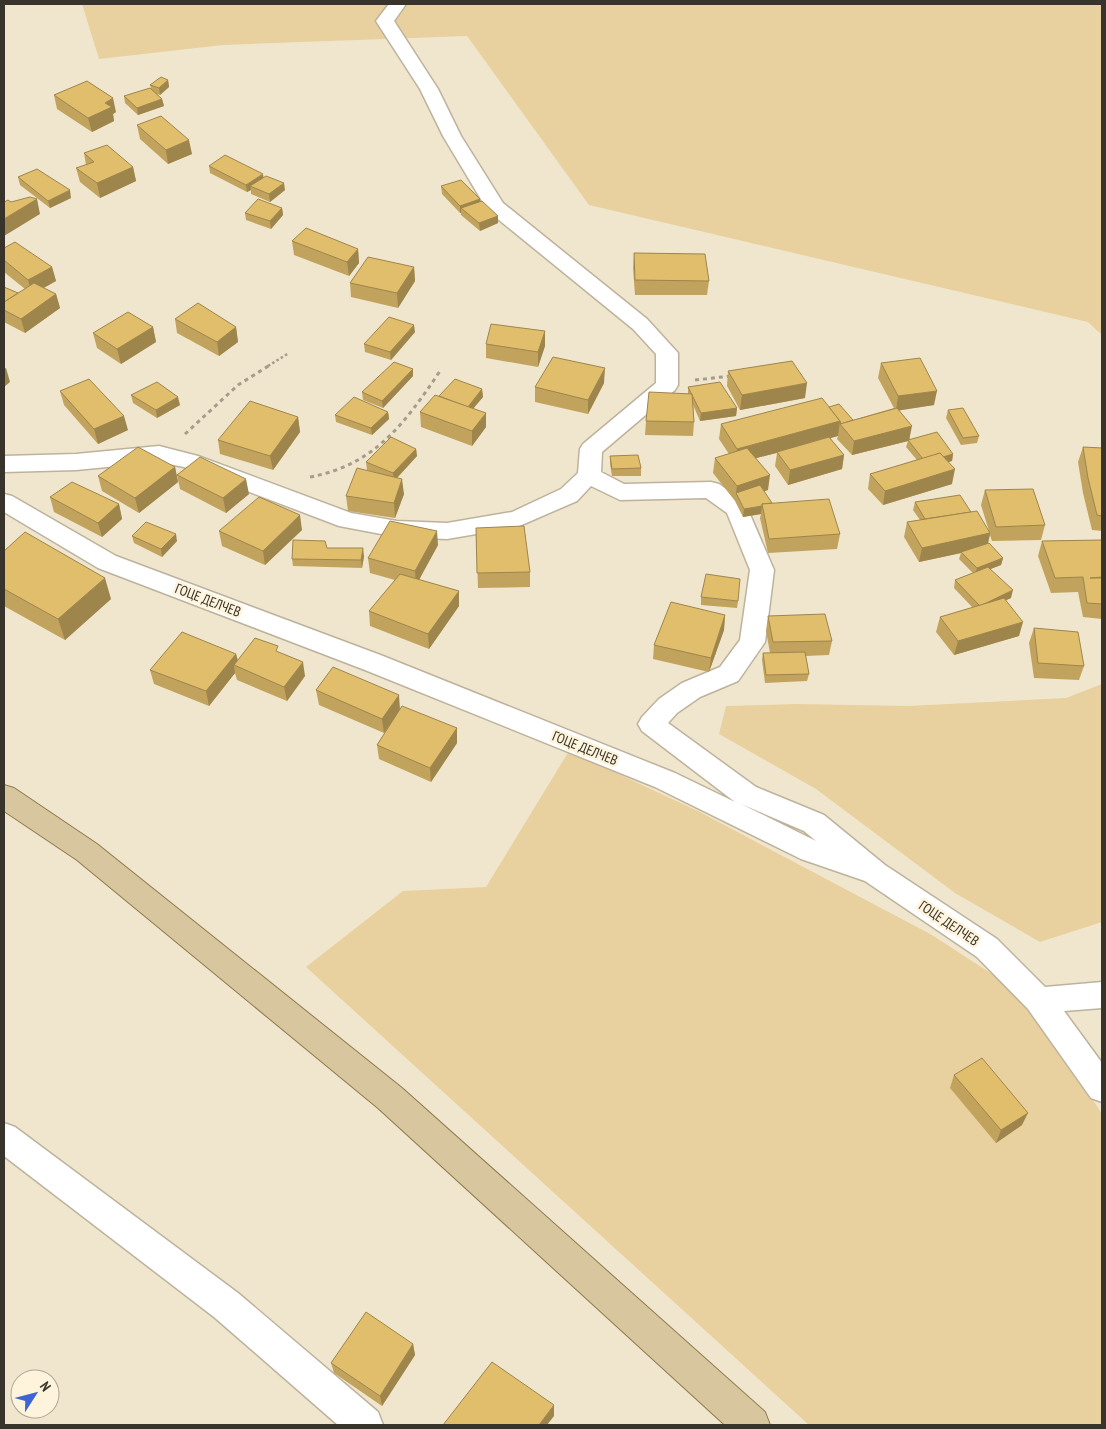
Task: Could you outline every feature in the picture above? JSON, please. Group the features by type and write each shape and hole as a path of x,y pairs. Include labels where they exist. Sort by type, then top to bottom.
{"main road":[{"path":"4,796 87,852 390,1098 752,1425"}],"street":[{"path":"4,464 76,462 159,454 190,461 347,520 397,529 447,531 516,519 569,495 589,475 591,449 667,385 667,353 640,324 495,207 452,136 429,89 385,21 397,4"},
{"path":"589,475 620,492 711,490 738,509 762,570 752,642 729,674 691,690 668,706 652,724 746,795 814,823 875,873"},
{"name":"ГОЦЕ ДЕЛЧЕВ","path":"4,502 107,562 374,663 665,780 811,851 875,873 987,948 1039,1000 1102,1088"},
{"path":"1039,1000 1102,995"},
{"path":"4,1137 226,1305 366,1425"}],"path":[{"path":"159,454 199,422 238,385 289,352"},
{"path":"308,477 324,476 358,462 410,415 440,371"},
{"path":"667,380 701,380 736,375"}],"shaded area":[{"path":"82,4 1102,4 1102,335 1088,322 589,205 467,36 223,45 99,59"},
{"path":"1102,684 1102,922 1040,942 955,893 816,789 719,734 726,706 797,704 908,706 1066,698"},
{"path":"569,751 698,811 932,935 1012,987 1059,1047 1102,1114 1102,1425 809,1425 306,967 403,891 486,887"}],"building":[{"path":"161,77 168,80 159,88 150,85"},
{"path":"87,81 113,98 105,103 112,107 88,118 54,95"},
{"path":"150,88 162,99 137,108 124,96"},
{"path":"161,116 189,140 166,150 137,125"},
{"path":"107,145 133,167 97,183 76,168 94,162 84,153"},
{"path":"225,155 263,174 246,185 209,166"},
{"path":"37,169 70,190 48,201 18,177"},
{"path":"266,176 284,183 269,194 250,186"},
{"path":"461,180 480,199 460,206 441,186"},
{"path":"30,197 37,199 4,219 4,202"},
{"path":"258,199 282,208 270,221 245,213"},
{"path":"482,201 498,216 479,223 461,208"},
{"path":"306,228 358,249 347,262 292,241"},
{"path":"15,242 52,267 28,280 4,260 4,248"},
{"path":"634,253 705,254 709,281 635,280"},
{"path":"368,257 414,267 397,293 350,283"},
{"path":"34,283 56,294 21,319 4,310 4,302"},
{"path":"4,287 18,293 4,302"},
{"path":"198,303 236,327 217,342 175,319"},
{"path":"128,312 153,327 117,349 93,333"},
{"path":"389,317 414,325 390,352 364,344"},
{"path":"491,324 545,331 538,352 486,344"},
{"path":"553,357 605,368 588,400 535,387"},
{"path":"920,358 937,391 898,396 881,363"},
{"path":"792,361 807,383 742,395 728,371"},
{"path":"394,362 413,369 382,401 362,392"},
{"path":"89,379 124,416 94,429 60,391"},
{"path":"455,379 482,389 468,407 439,396"},
{"path":"157,382 178,397 156,410 131,395"},
{"path":"720,382 737,408 701,413 688,387"},
{"path":"649,392 692,394 694,422 646,421"},
{"path":"435,395 486,413 472,431 420,412"},
{"path":"354,397 388,412 371,428 335,415"},
{"path":"822,398 840,421 737,449 721,424"},
{"path":"250,401 298,417 270,456 218,440"},
{"path":"839,404 853,420 841,424 829,407"},
{"path":"897,408 912,426 854,441 840,424"},
{"path":"963,408 979,436 963,438 948,410"},
{"path":"937,432 953,454 943,457 940,453 923,459 908,440"},
{"path":"391,437 416,449 393,473 366,462"},
{"path":"829,437 844,455 790,470 777,452"},
{"path":"138,447 175,467 135,498 98,476"},
{"path":"1083,447 1102,448 1102,516 1097,515"},
{"path":"747,448 770,475 737,486 715,458"},
{"path":"940,453 955,469 885,491 870,474"},
{"path":"638,455 641,468 612,469 610,456"},
{"path":"200,457 246,479 223,498 177,475"},
{"path":"357,468 402,479 394,503 346,496"},
{"path":"72,482 119,504 98,523 50,497"},
{"path":"760,485 772,503 744,509 736,493"},
{"path":"1033,489 1045,525 996,527 985,490"},
{"path":"960,495 971,512 925,519 915,502"},
{"path":"259,497 300,515 263,551 219,531"},
{"path":"829,499 840,534 769,539 762,504"},
{"path":"977,511 990,533 922,548 907,522"},
{"path":"390,521 437,531 415,571 368,558"},
{"path":"146,522 176,534 161,549 132,536"},
{"path":"524,526 530,572 477,573 476,528"},
{"path":"25,532 105,578 58,619 4,589 4,551"},
{"path":"293,540 325,541 327,548 363,548 361,560 292,559"},
{"path":"1102,540 1102,577 1090,578 1102,578 1102,604 1087,603 1083,577 1055,578 1042,541"},
{"path":"989,543 1003,558 977,568 961,552"},
{"path":"988,567 1013,590 980,606 955,580"},
{"path":"400,574 459,591 428,634 369,611"},
{"path":"706,574 740,579 738,601 701,597"},
{"path":"1004,598 1023,622 958,641 940,617"},
{"path":"671,602 725,615 711,658 654,645"},
{"path":"825,614 832,641 773,642 768,616"},
{"path":"1034,628 1078,632 1084,666 1038,663"},
{"path":"182,632 236,654 206,691 150,670"},
{"path":"255,638 278,646 276,651 303,662 284,687 234,665"},
{"path":"805,652 809,674 766,675 763,653"},
{"path":"333,667 399,695 382,719 316,690"},
{"path":"402,706 457,728 430,768 377,745"},
{"path":"982,1058 1028,1113 1001,1130 954,1075"},
{"path":"366,1312 413,1344 380,1396 331,1363"},
{"path":"492,1362 554,1405 539,1425 443,1425"}]}
